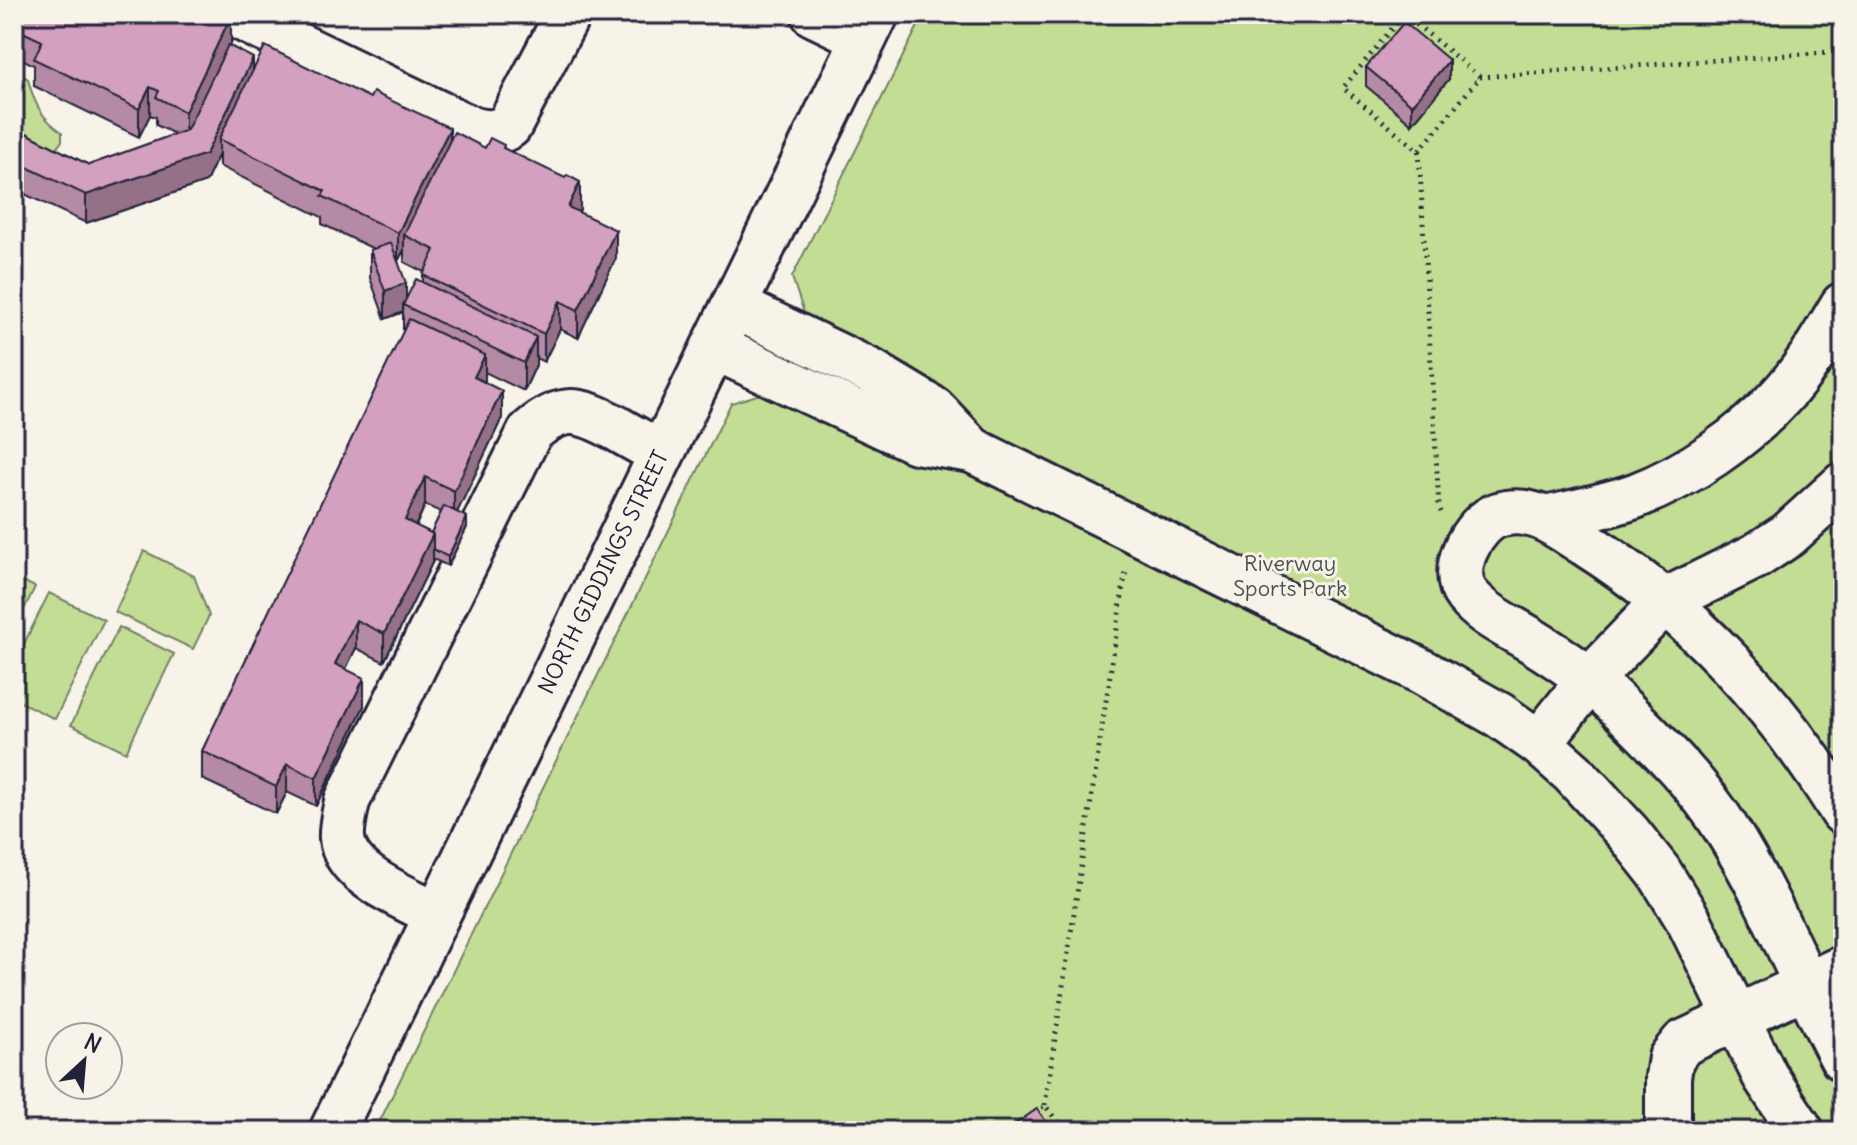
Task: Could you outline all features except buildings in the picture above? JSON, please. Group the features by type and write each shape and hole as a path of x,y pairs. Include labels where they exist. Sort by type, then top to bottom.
{"street":[{"path":"233,14 473,130 485,133 498,132 509,126 568,14"},
{"path":"814,14 870,26"},
{"name":"NORTH GIDDINGS STREET","path":"332,1131 870,26"},
{"path":"1546,519 1636,495 1685,472 1739,435 1781,396 1816,350 1843,305"},
{"path":"734,306 870,371 933,409 972,450"},
{"path":"714,347 916,441 972,450 1421,671 1499,715 1539,743 1573,773 1659,872 1689,921 1765,1076 1801,1131"},
{"path":"436,914 361,873 349,858 342,841 347,801 530,432 546,418 564,411 589,413 661,453"},
{"path":"1539,743 1590,679 1665,601 1756,556 1788,535 1843,485"},
{"path":"1843,812 1804,751 1775,714 1702,635 1665,601 1606,557 1546,519 1527,511 1496,516 1474,533 1460,563 1465,593 1494,620 1528,638 1590,679 1677,767 1723,824 1766,897 1826,976 1843,1059"},
{"path":"1668,1131 1671,1058 1683,1043 1826,976"}],"path":[{"path":"1419,151 1343,88 1404,14 1480,77 1843,51"},
{"path":"1445,521 1439,507 1419,151 1480,77"},
{"path":"1064,1131 1045,1105 1126,569"},
{"path":"1033,1113 1045,1105"}],"green space":[{"name":"Riverway Sports Park","path":"924,14 1843,14 1843,1131 375,1131 731,403 764,393 804,313 792,277"},
{"path":"14,70 28,79 39,109 62,132 62,141 55,150 14,133"},
{"path":"144,551 194,576 209,616 193,649 115,612"},
{"path":"14,577 35,587 14,630"},
{"path":"49,593 104,620 55,719 14,699 14,664"},
{"path":"119,627 174,654 126,752 71,725"}]}
